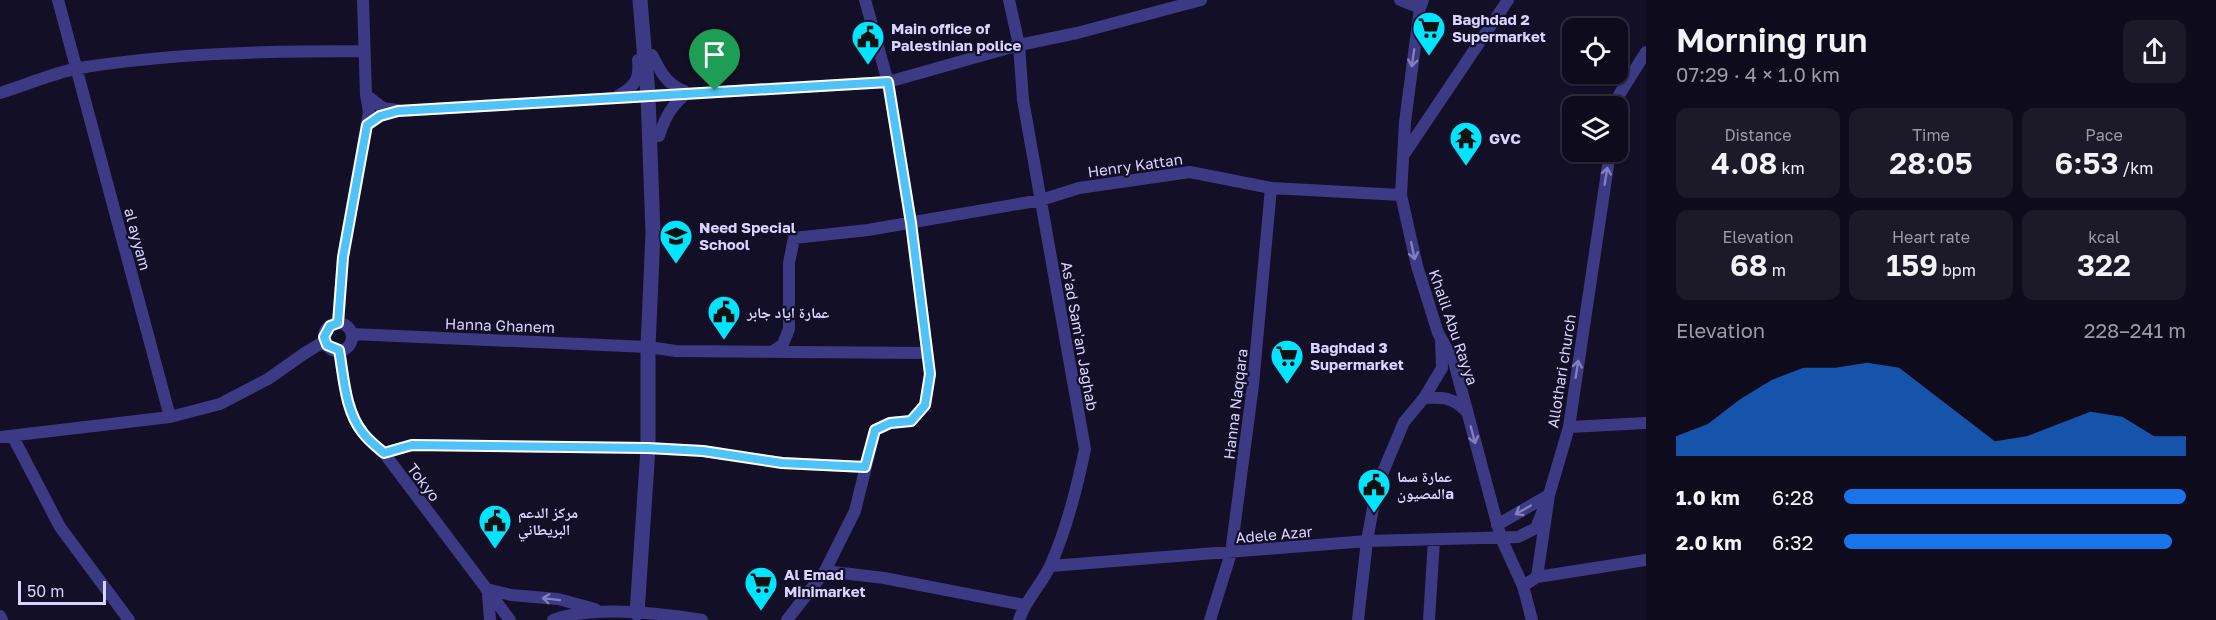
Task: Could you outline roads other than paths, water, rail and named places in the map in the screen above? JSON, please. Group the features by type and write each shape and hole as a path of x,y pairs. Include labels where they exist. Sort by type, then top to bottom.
{"street":[{"name":"al ayyam","path":"58,0 170,417"},
{"path":"338,323 343,257 369,112 366,95 363,0"},
{"path":"640,0 641,24 659,136 653,233"},
{"path":"638,613 648,448 648,347 653,233 652,55 640,0"},
{"path":"787,620 825,571 855,511 875,430 890,423 911,421 925,405 930,374 911,223 888,82 865,0"},
{"name":"As'ad Sam'an Jaghab","path":"1009,0 1019,45 1023,100 1085,449 1077,489 1051,566 1024,604 1019,620"},
{"path":"367,125 380,116 398,111 888,82 1019,45 1077,33 1201,0"},
{"path":"1400,0 1421,4"},
{"path":"1403,156 1508,0"},
{"name":"Khalil Abu Rayya","path":"1421,4 1405,122 1401,195 1417,266 1441,338 1454,362 1497,525 1523,586 1532,620"},
{"path":"617,97 631,89 640,74 636,36 641,24"},
{"path":"0,93 77,69 190,56 290,51 364,51"},
{"path":"1619,96 1646,52"},
{"path":"652,55 672,87 688,93"},
{"path":"659,136 665,117 676,102 688,93"},
{"path":"366,95 383,108 398,111"},
{"name":"Allothari church","path":"1538,577 1549,495 1569,427 1609,162"},
{"name":"Henry Kattan","path":"772,352 783,344 789,329 789,263 794,238 911,223 1041,200 1079,188 1190,172 1271,188 1401,195"},
{"name":"Hanna Naqqara","path":"1210,620 1231,553 1253,385 1271,188"},
{"path":"338,323 347,326 352,334 350,343 344,349 330,348 325,341 327,329 338,323"},
{"name":"Hanna Ghanem","path":"352,334 648,347 676,351 927,353"},
{"path":"1358,620 1366,541 1377,486 1404,422 1424,398 1442,368 1441,338"},
{"path":"129,620 60,527 6,437 170,417 220,404 268,379 305,352 325,341"},
{"name":"Tokyo","path":"339,350 347,397 354,418 363,434 384,453 510,620"},
{"path":"1424,398 1443,397 1457,402 1467,413"},
{"path":"1569,427 1646,423"},
{"path":"384,453 412,445 648,448 703,451 782,463 865,467"},
{"path":"1497,525 1549,495"},
{"name":"Adele Azar","path":"1051,566 1366,541 1518,537 1536,528 1549,495"},
{"path":"1430,620 1434,540"},
{"path":"1523,586 1538,577 1646,560"},
{"path":"825,571 884,578 1024,604"},
{"path":"490,620 486,591 558,600 608,613"},
{"path":"552,620 565,615 638,613 702,620"},
{"path":"0,616 2,620"}],"place":[{"name":"Baghdad 2 Supermarket","path":"1429,57"},
{"name":"Main office of Palestinian police","path":"868,66"},
{"name":"GVC","path":"1466,167"},
{"name":"Need Special School","path":"676,265"},
{"name":"عمارة اياد جابر","path":"724,341"},
{"name":"Baghdad 3 Supermarket","path":"1287,385"},
{"name":"عمارة سما المصيونa","path":"1374,514"},
{"name":"مركز الدعم البريطاني","path":"495,550"},
{"name":"Al Emad Minimarket","path":"761,612"}]}
